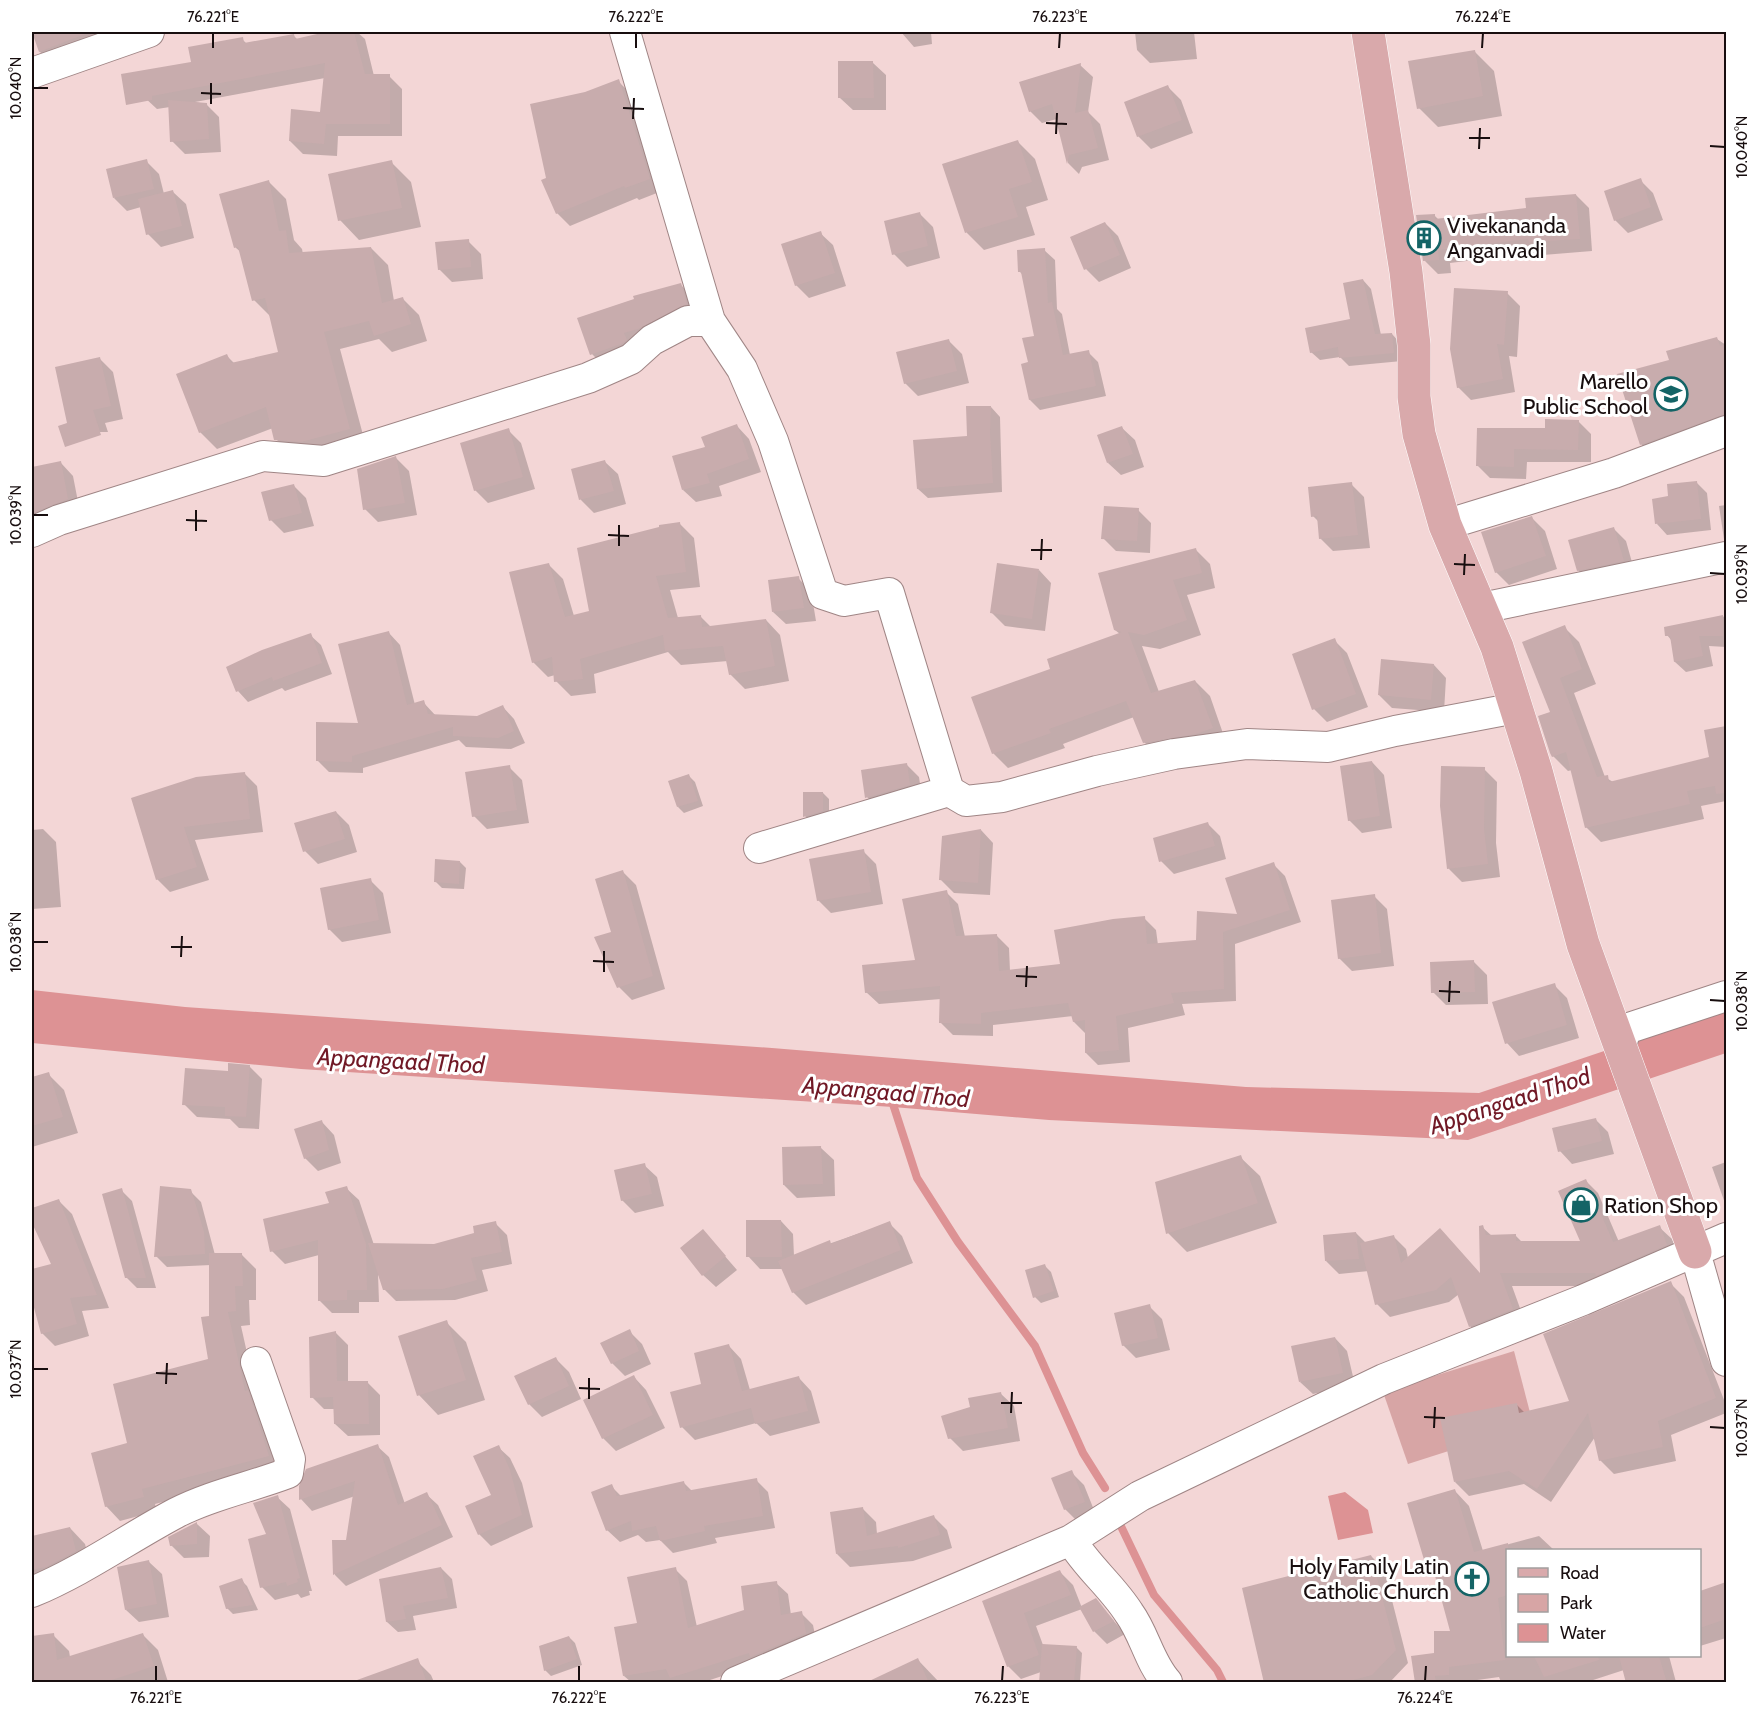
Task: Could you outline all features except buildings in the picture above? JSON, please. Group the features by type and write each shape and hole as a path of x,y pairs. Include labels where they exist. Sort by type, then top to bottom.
{"main road":[{"path":"1368,32 1406,272 1414,345 1414,397 1419,434 1445,525 1482,608 1516,708 1583,944 1640,1095 1695,1252"}],"street":[{"path":"32,74 149,32"},
{"path":"625,32 710,321 742,369 773,441 823,594 844,601 889,593 949,791 966,801 1002,798 1097,771 1174,754 1247,744 1329,747 1395,730 1516,708"},
{"path":"32,532 59,520 263,456 324,461 588,378 631,359 651,340 688,321 710,321"},
{"path":"1445,525 1614,472 1726,431"},
{"path":"1482,608 1726,557"},
{"path":"759,848 949,791"},
{"path":"1621,1045 1626,1029 1726,996"},
{"path":"736,1683 1071,1540 1140,1496 1384,1379 1583,1300 1726,1238"},
{"path":"1695,1252 1726,1361"},
{"path":"32,1592 66,1578 175,1513 202,1501 288,1473 290,1459 256,1362"},
{"path":"1071,1540 1083,1561 1116,1594 1131,1616 1145,1640 1155,1668 1167,1683"}],"green space":[{"path":"1514,1351 1533,1424 1408,1464 1383,1392"}],"water":[{"name":"Appangaad Thod","path":"32,990 185,1007 772,1048 1246,1087 1479,1093 1726,1010 1726,1053 1468,1140 1049,1120 893,1107 301,1069 32,1043"},
{"path":"1345,1492 1368,1510 1373,1533 1338,1540 1328,1496"}],"waterway":[{"name":"Appangaad Thod","path":"891,1098 917,1178 958,1242 1035,1346 1083,1453 1105,1488"},
{"path":"1117,1518 1154,1595 1217,1670 1223,1682"}],"place":[{"name":"Vivekananda Anganvadi","path":"1424,238"},
{"name":"Marello Public School","path":"1671,394"},
{"name":"Ration Shop","path":"1581,1205"},
{"name":"Holy Family Latin Catholic Church","path":"1472,1579"}]}
